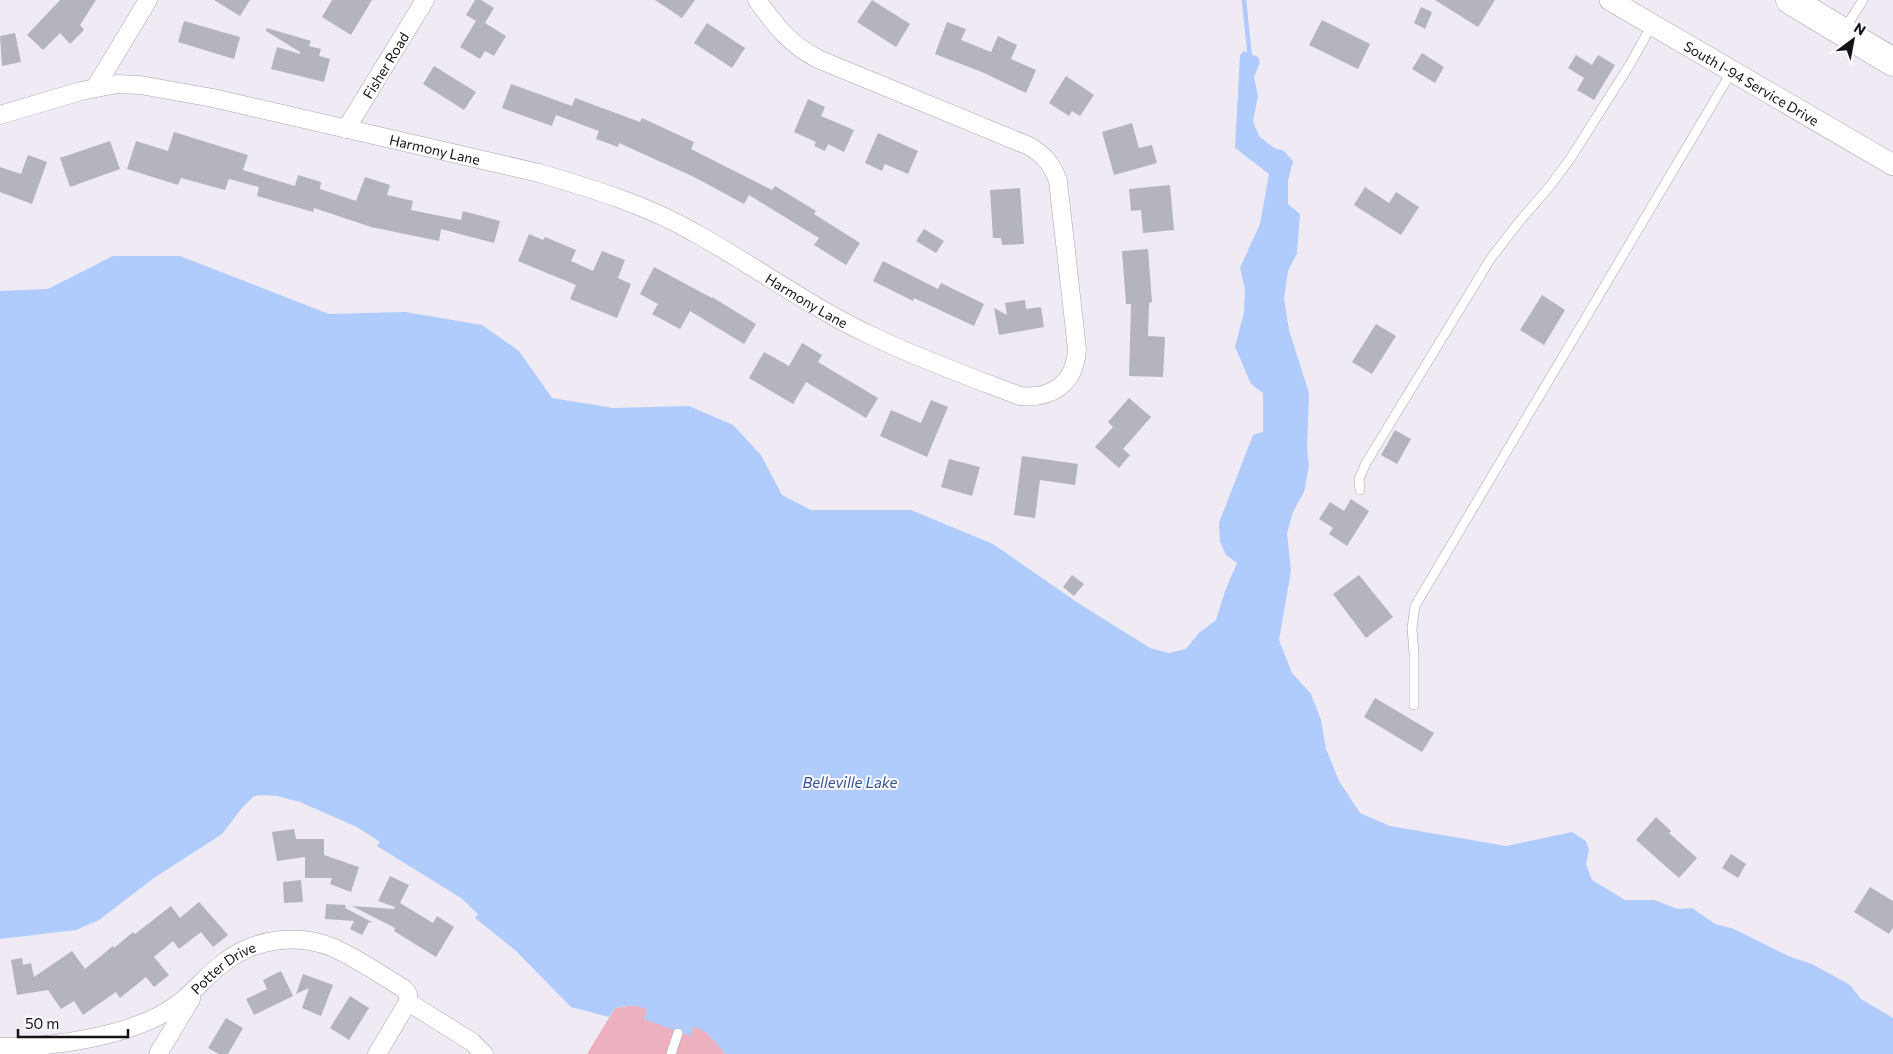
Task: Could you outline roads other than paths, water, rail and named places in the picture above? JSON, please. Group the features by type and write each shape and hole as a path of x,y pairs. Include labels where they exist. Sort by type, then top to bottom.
{"highway":[{"path":"1790,0 1893,62"}],"street":[{"path":"95,88 148,0"},
{"name":"Fisher Road","path":"346,129 425,0"},
{"name":"Harmony Lane","path":"0,115 95,88 117,84 140,85 212,98 540,173 634,204 694,232 827,312 871,336 1020,396 1042,396 1062,385 1074,366 1077,349 1058,181 1049,162 1029,146 803,52 780,31 757,0"},
{"name":"South I-94 Service Drive","path":"1610,0 1893,165"},
{"name":"Potter Drive","path":"0,1047 54,1045 84,1040 154,1019 176,1006 218,967 239,952 268,942 295,940 321,944 346,954 403,988 408,994 408,1002"},
{"path":"158,1054 197,988"},
{"path":"377,1054 408,1002 472,1042 484,1054"}],"lane":[{"path":"1843,32 1863,0"},
{"path":"1360,490 1359,479 1366,463 1491,258 1550,186 1570,158 1629,66 1652,24"},
{"path":"1414,705 1412,628 1415,606 1732,71"},
{"path":"671,1054 678,1033"}],"water":[{"name":"Belleville Lake","path":"1244,51 1258,57 1260,62 1254,77 1258,96 1253,121 1259,136 1274,148 1284,151 1293,161 1288,181 1288,204 1300,214 1297,253 1288,271 1284,299 1289,330 1309,393 1307,448 1309,466 1304,492 1293,512 1287,533 1291,571 1279,640 1292,673 1311,694 1321,720 1326,749 1339,781 1360,813 1390,826 1506,846 1572,832 1586,841 1589,850 1586,864 1592,880 1625,900 1654,900 1678,909 1692,908 1715,924 1734,929 1788,956 1812,964 1850,985 1861,999 1893,1018 1893,1054 726,1054 706,1032 694,1026 690,1036 644,1019 647,1009 623,1006 615,1008 609,1017 571,1007 515,950 475,918 478,914 461,898 377,846 380,842 357,827 300,802 277,796 259,795 253,797 222,834 154,878 99,920 76,930 0,939 0,291 48,289 113,256 180,256 329,314 405,312 482,325 519,351 552,398 613,408 689,406 733,425 761,455 782,495 811,510 911,510 993,544 1078,603 1150,648 1169,653 1186,649 1199,633 1216,620 1225,591 1237,563 1226,555 1220,542 1219,523 1253,435 1263,432 1263,393 1251,384 1235,347 1244,312 1245,289 1240,268 1260,224 1269,174 1235,148 1240,55"}],"waterway":[{"path":"1244,0 1250,58"}]}
